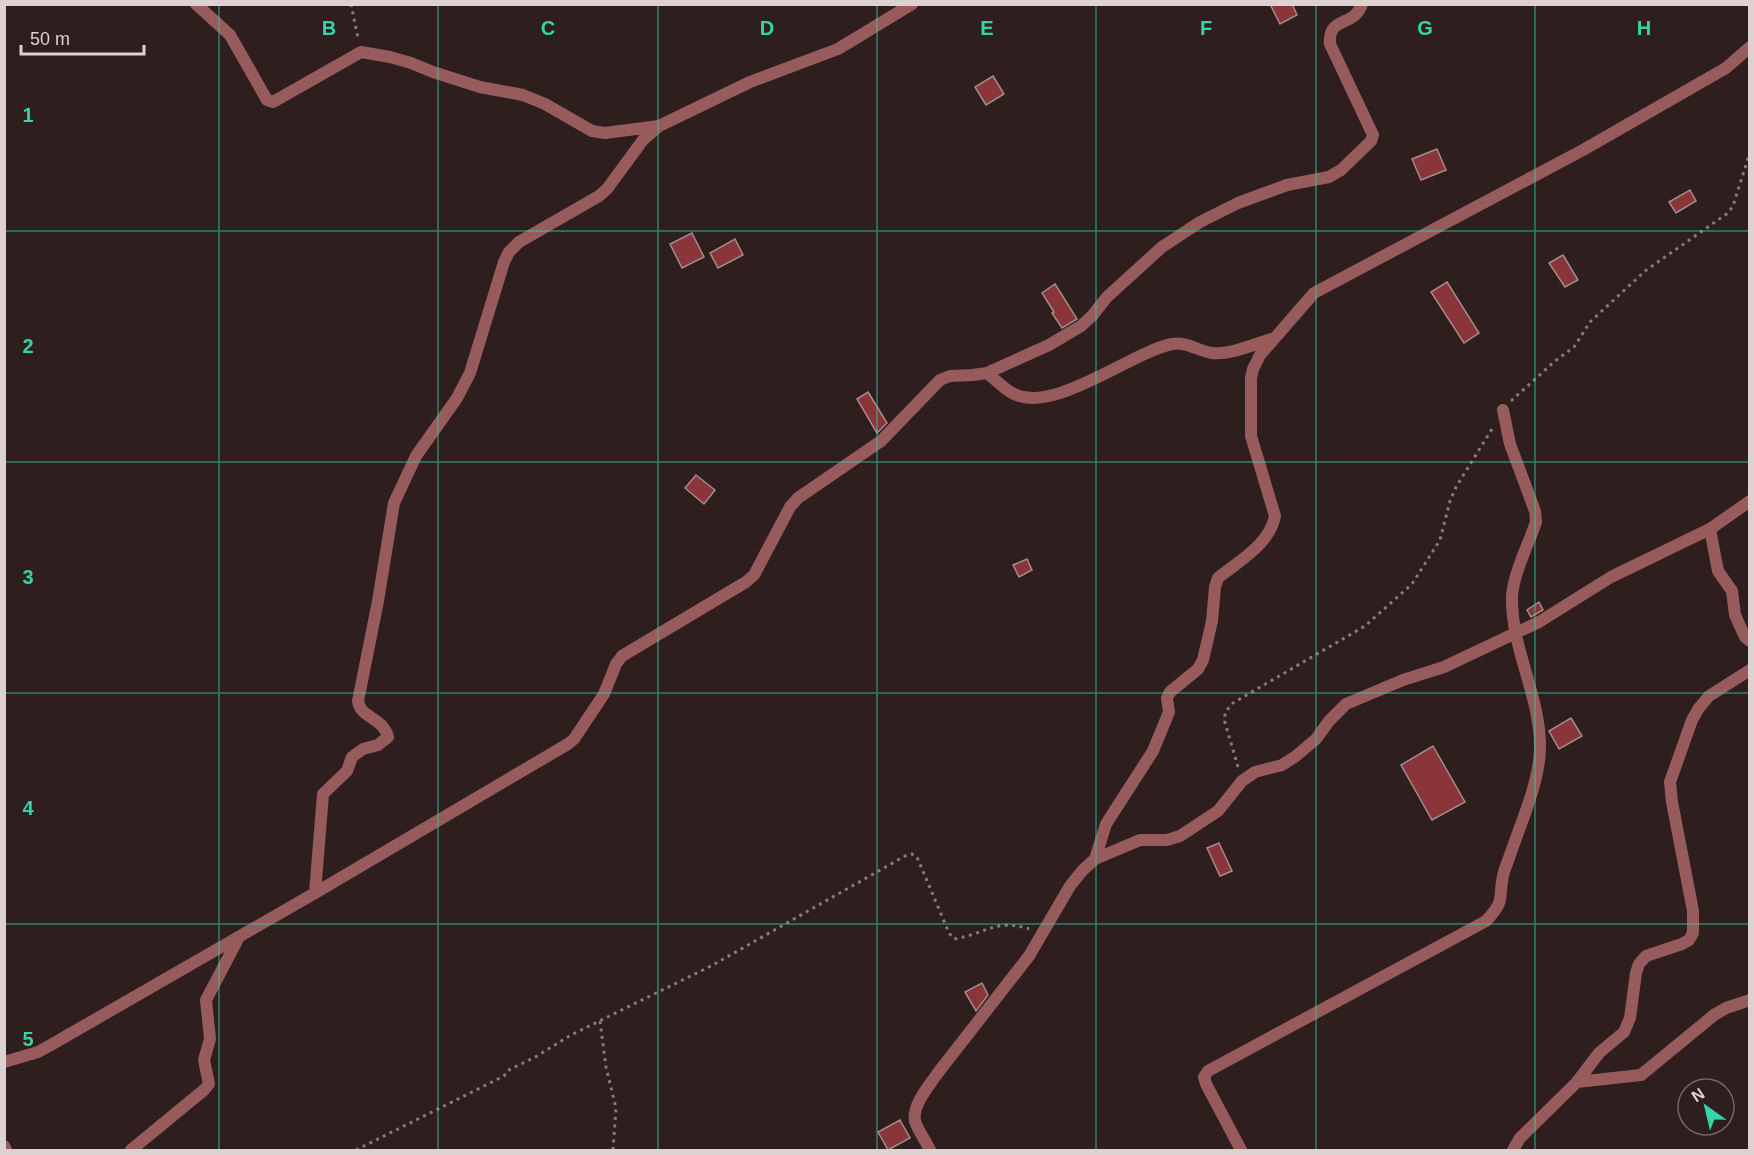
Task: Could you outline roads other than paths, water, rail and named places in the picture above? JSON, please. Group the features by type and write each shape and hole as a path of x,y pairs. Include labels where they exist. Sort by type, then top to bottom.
{"street":[{"path":"196,4 230,35 267,100 273,102 361,52 390,57 480,87 523,95 545,104 592,131 605,133 659,126"},
{"path":"315,893 323,794 347,771 351,757 363,749 378,745 388,737 384,727 372,716 362,712 358,701 394,503 416,456 457,398 470,373 509,252 519,242 599,196 607,189 643,140 659,126 750,82 838,49 912,4"},
{"path":"4,1062 38,1052 238,938 568,744 574,739 604,694 616,664 622,656 746,582 754,574 790,507 798,498 881,441 940,380 950,376 987,373 1048,345 1081,326 1107,297 1162,247 1200,222 1238,202 1287,185 1329,177 1341,170 1371,141 1373,135 1330,44 1329,34 1334,26 1357,15 1362,4"},
{"path":"1095,859 1106,824 1153,751 1169,712 1167,698 1170,692 1198,669 1203,660 1212,621 1218,578 1267,538 1273,527 1275,516 1251,436 1253,369 1260,355 1314,293 1583,150 1726,68 1749,48"},
{"path":"987,373 1013,394 1029,398 1047,397 1091,381 1172,344 1185,344 1211,353 1226,352 1275,338"},
{"path":"1241,1150 1206,1084 1204,1077 1208,1071 1486,921 1502,898 1503,877 1538,769 1540,747 1536,711 1516,632 1512,601 1513,588 1536,522 1535,511 1510,444 1503,410"},
{"path":"930,1150 915,1122 916,1110 937,1074 1029,956 1071,886 1095,859 1140,840 1167,840 1180,836 1218,811 1242,781 1255,772 1282,765 1296,756 1316,739 1329,721 1346,704 1403,680 1444,667 1539,622 1611,577 1710,529 1749,501"},
{"path":"1710,529 1718,571 1732,591 1735,615 1749,641"},
{"path":"1512,1150 1520,1138 1577,1082 1599,1053 1624,1032 1630,1018 1639,963 1646,956 1682,944 1689,940 1693,933 1693,911 1670,782 1692,720 1699,708 1709,696 1749,670"},
{"path":"131,1150 209,1084 204,1060 210,1039 206,1000 238,938"},
{"path":"1577,1082 1641,1075 1714,1015 1749,1000"},
{"path":"4,1146 6,1150"}]}
